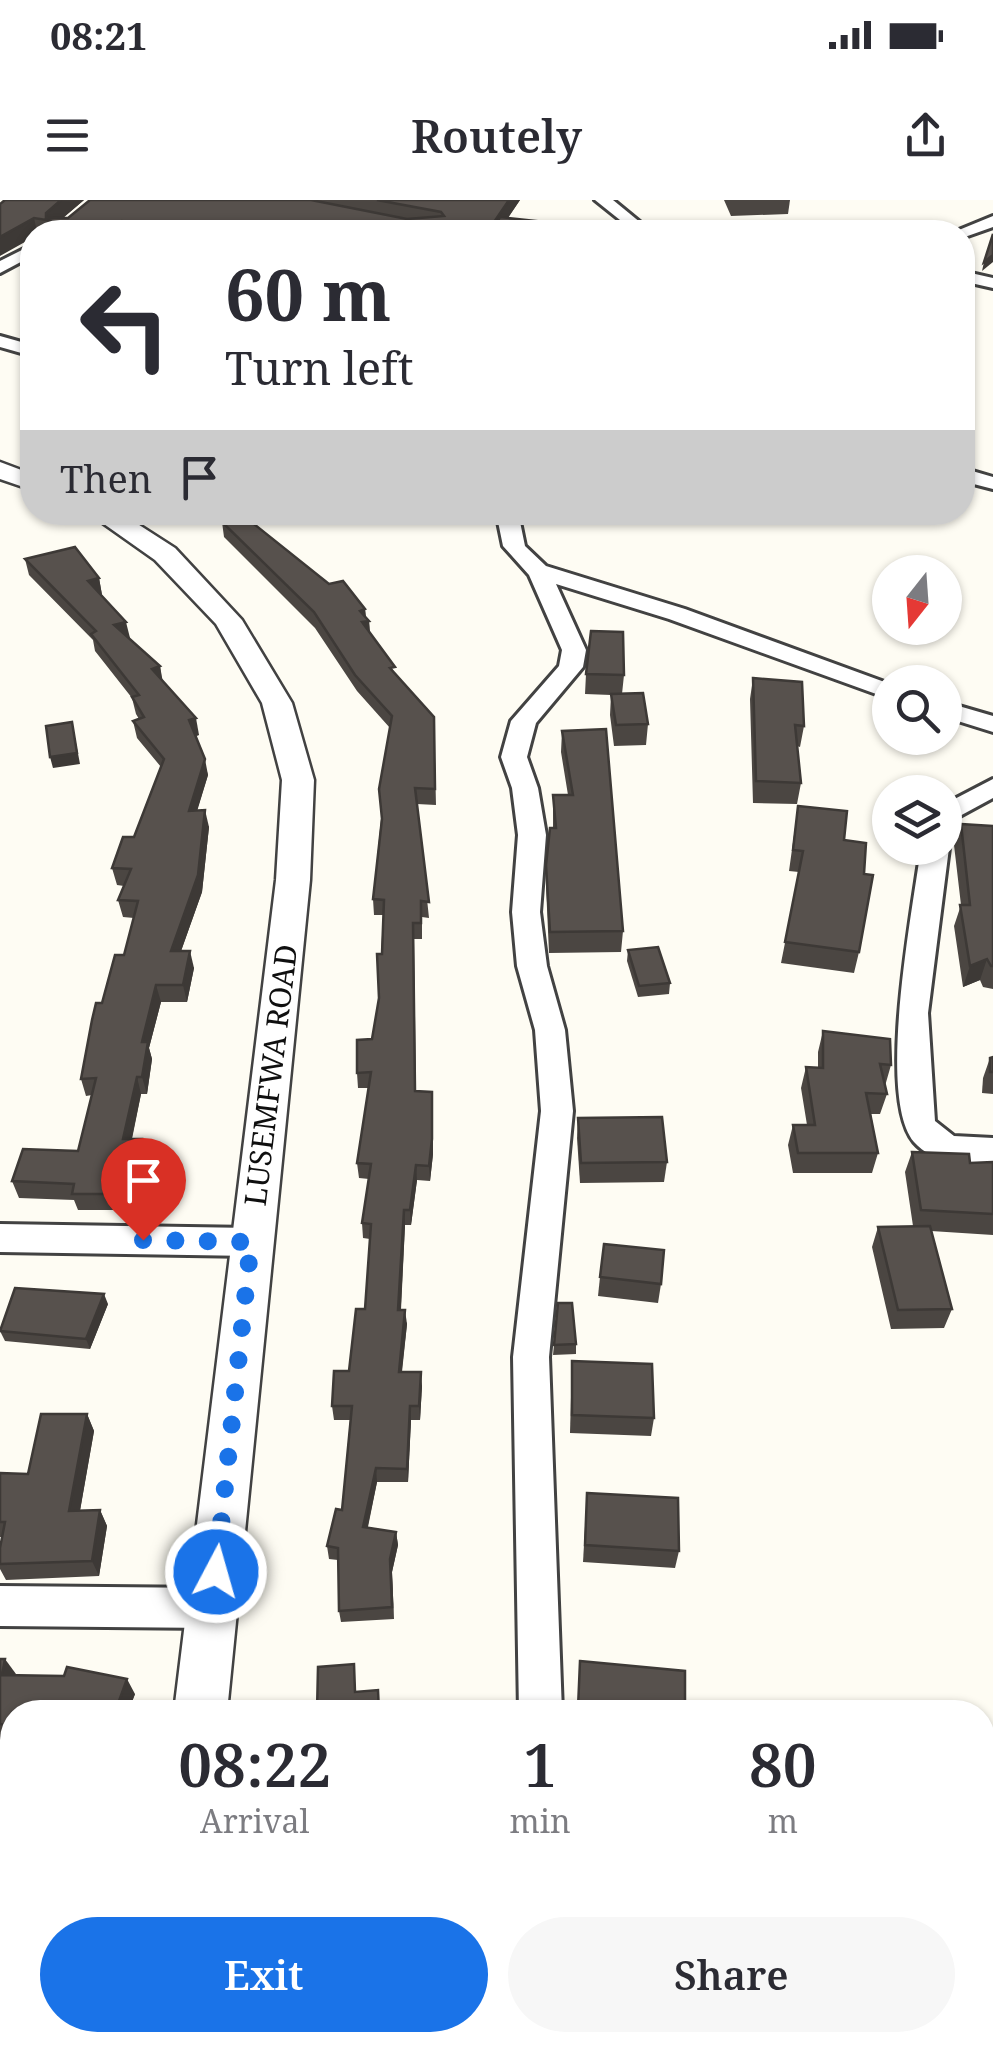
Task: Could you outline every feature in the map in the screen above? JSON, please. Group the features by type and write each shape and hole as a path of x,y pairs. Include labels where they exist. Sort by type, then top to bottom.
{"street":[{"path":"604,200 629,220"},
{"name":"LUSEMFWA ROAD","path":"120,525 165,554 228,620 277,702 298,780 293,880 202,1700"},
{"path":"506,525 506,534 522,559 538,571 677,614 872,685"},
{"path":"538,571 570,633 574,650 571,667 524,721 514,757 525,788 532,834 526,912 532,966 550,1030 558,1110 532,1357 541,1700"},
{"path":"962,714 993,724"},
{"path":"962,806 993,787"},
{"path":"932,865 913,1013 919,1123 926,1137 943,1148 993,1151"},
{"path":"0,1238 251,1242"},
{"path":"0,1606 212,1608"}],"building":[{"path":"5,200 61,200 46,213 46,218 68,218 90,200 311,200 407,219 444,216 441,212 377,200 509,200 495,220 34,218 20,220 20,226 0,237 0,204"},
{"path":"993,234 993,255 984,262"},
{"path":"225,525 255,525 329,584 343,581 365,609 360,611 369,621 362,622 395,667 390,668 434,717 435,789 415,788 429,902 421,901 421,923 413,923 415,1091 432,1092 432,1139 429,1166 416,1165 410,1210 404,1210 398,1310 405,1310 399,1372 421,1372 419,1406 410,1406 407,1469 376,1468 363,1527 396,1532 390,1559 392,1607 339,1611 338,1548 327,1546 336,1509 342,1510 352,1406 332,1406 334,1371 349,1371 356,1309 365,1309 371,1224 362,1223 371,1164 357,1163 371,1072 357,1073 357,1040 372,1039 379,998 377,954 382,954 384,900 373,899 382,819 379,789 392,716 355,675 314,612"},
{"path":"75,547 99,578 88,581 126,622 114,625 160,666 152,669 196,718 189,720 205,759 189,811 205,810 198,875 171,951 190,951 183,985 156,985 142,1042 148,1042 142,1077 137,1077 123,1139 142,1139 131,1194 72,1194 74,1184 12,1181 23,1149 78,1151 96,1078 81,1079 96,1003 102,1003 115,955 124,955 138,901 118,900 131,869 112,868 123,837 134,837 164,759 133,721 144,717 132,697 139,695 91,634 96,631 25,559"},
{"path":"591,631 623,632 624,675 586,674"},
{"path":"753,678 802,682 804,726 795,725 801,783 756,781"},
{"path":"643,693 648,724 616,725 611,694"},
{"path":"72,722 77,753 50,757 46,726"},
{"path":"606,729 623,931 550,932 546,865 550,828 556,828 553,795 573,795 562,731"},
{"path":"798,806 847,811 844,840 866,843 864,874 873,875 859,952 785,942 803,851 793,850"},
{"path":"962,824 993,826 993,966 987,959 970,966 960,905 970,905"},
{"path":"658,947 670,983 639,986 628,950"},
{"path":"823,1031 890,1039 891,1065 880,1064 887,1094 866,1093 878,1153 798,1153 793,1125 815,1125 806,1067 823,1068"},
{"path":"662,1117 667,1162 581,1163 578,1118"},
{"path":"912,1152 969,1154 970,1163 993,1162 993,1214 921,1210"},
{"path":"930,1226 952,1309 898,1310 878,1227"},
{"path":"604,1244 664,1250 661,1284 600,1277"},
{"path":"15,1288 104,1294 86,1339 0,1331"},
{"path":"558,1303 572,1303 576,1344 554,1345"},
{"path":"572,1361 652,1364 654,1418 572,1415"},
{"path":"41,1414 87,1414 69,1511 100,1510 92,1561 0,1564 5,1522 0,1522 0,1473 28,1474"},
{"path":"587,1493 678,1498 679,1551 585,1545"},
{"path":"0,1659 5,1659 2,1675 64,1676 67,1667 127,1679 119,1700 0,1700"},
{"path":"580,1661 685,1671 685,1700 578,1700"},
{"path":"354,1664 355,1692 378,1690 378,1700 317,1700 318,1667"}],"route":[{"path":"143,1240 251,1242 216,1572"}]}
